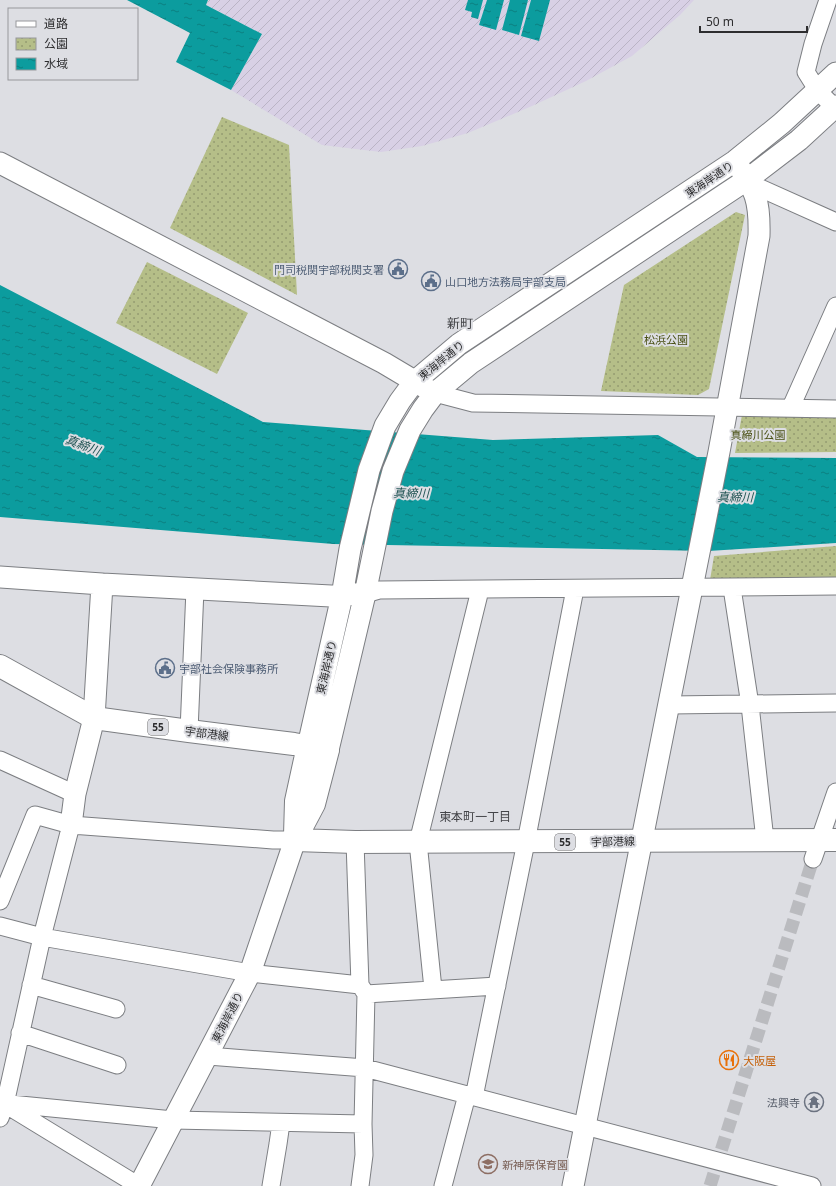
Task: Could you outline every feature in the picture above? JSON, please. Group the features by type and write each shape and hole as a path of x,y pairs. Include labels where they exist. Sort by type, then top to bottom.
{"main road":[{"name":"宇部港線","path":"0,666 94,718 318,748"},
{"path":"295,840 296,801 318,748"},
{"name":"宇部港線","path":"295,840 355,842 526,842 765,840 823,846"}],"street":[{"path":"828,0 813,44 806,72 818,91 835,107"},
{"name":"東海岸通り","path":"318,748 350,549 369,470 385,426 400,401 414,382 460,344 735,161 782,123 836,73"},
{"name":"東海岸通り","path":"318,748 365,594 382,511 393,471 410,430 423,409 436,393 471,363 749,182 799,140 835,107"},
{"path":"574,1186 670,705 759,236 760,214 756,196 749,182 735,161"},
{"path":"0,163 384,363 414,382 436,393 474,403 727,408 791,407 836,409"},
{"path":"749,182 836,222"},
{"path":"791,407 836,306"},
{"path":"0,577 102,584 342,596 365,594 379,590 836,586"},
{"path":"2,1108 42,937 71,825 75,794 94,718 102,584"},
{"path":"732,588 750,705 765,840"},
{"path":"189,731 195,589"},
{"path":"443,1186 471,1096 497,986 574,589"},
{"path":"433,989 418,842 480,590"},
{"path":"670,705 836,703"},
{"path":"0,760 75,794"},
{"path":"823,846 836,792"},
{"path":"0,901 35,815 71,825 273,840 295,840"},
{"name":"東海岸通り","path":"139,1186 250,973 295,840"},
{"path":"355,842 363,990 365,1068 363,1124 364,1155 360,1186"},
{"path":"0,926 42,937 250,973 363,990 497,986"},
{"path":"31,985 116,1009"},
{"path":"20,1033 117,1065"},
{"path":"208,1056 365,1068 812,1186"},
{"path":"2,1108 173,1120 363,1124"},
{"path":"2,1108 139,1186"},
{"path":"271,1186 281,1123"}],"shaded area":[{"path":"209,0 694,0 680,15 632,56 586,81 468,133 422,146 381,152 322,145 231,90 262,34 206,5"}],"green space":[{"path":"222,117 289,145 297,295 170,228"},
{"name":"松浜公園","path":"736,212 745,215 709,389 698,395 601,391 624,285"},
{"path":"147,262 248,313 217,374 116,323"},
{"name":"真締川公園","path":"742,415 836,418 836,452 735,453"},
{"path":"836,546 836,580 710,580 714,556"}],"water":[{"path":"127,0 208,0 206,5 262,34 231,90 176,62 190,33"},
{"path":"468,0 483,0 478,19 471,17 472,12 465,10"},
{"path":"487,0 504,0 496,30 479,25"},
{"path":"510,0 528,0 519,35 502,30"},
{"path":"531,0 550,0 539,41 521,36"},
{"name":"真締川","path":"0,285 263,422 493,440 658,435 697,457 836,458 836,543 708,551 333,544 0,517"}],"tunnel":[{"path":"710,1186 813,859"}],"place":[{"name":"門司税関宇部税関支署","path":"398,269"},
{"name":"山口地方法務局宇部支局","path":"431,281"},
{"name":"宇部社会保険事務所","path":"165,668"},
{"name":"大阪屋","path":"729,1060"},
{"name":"法興寺","path":"814,1102"},
{"name":"新神原保育園","path":"488,1164"}],"district":[{"name":"新町","path":"460,323"},
{"name":"東本町一丁目","path":"475,816"}]}
